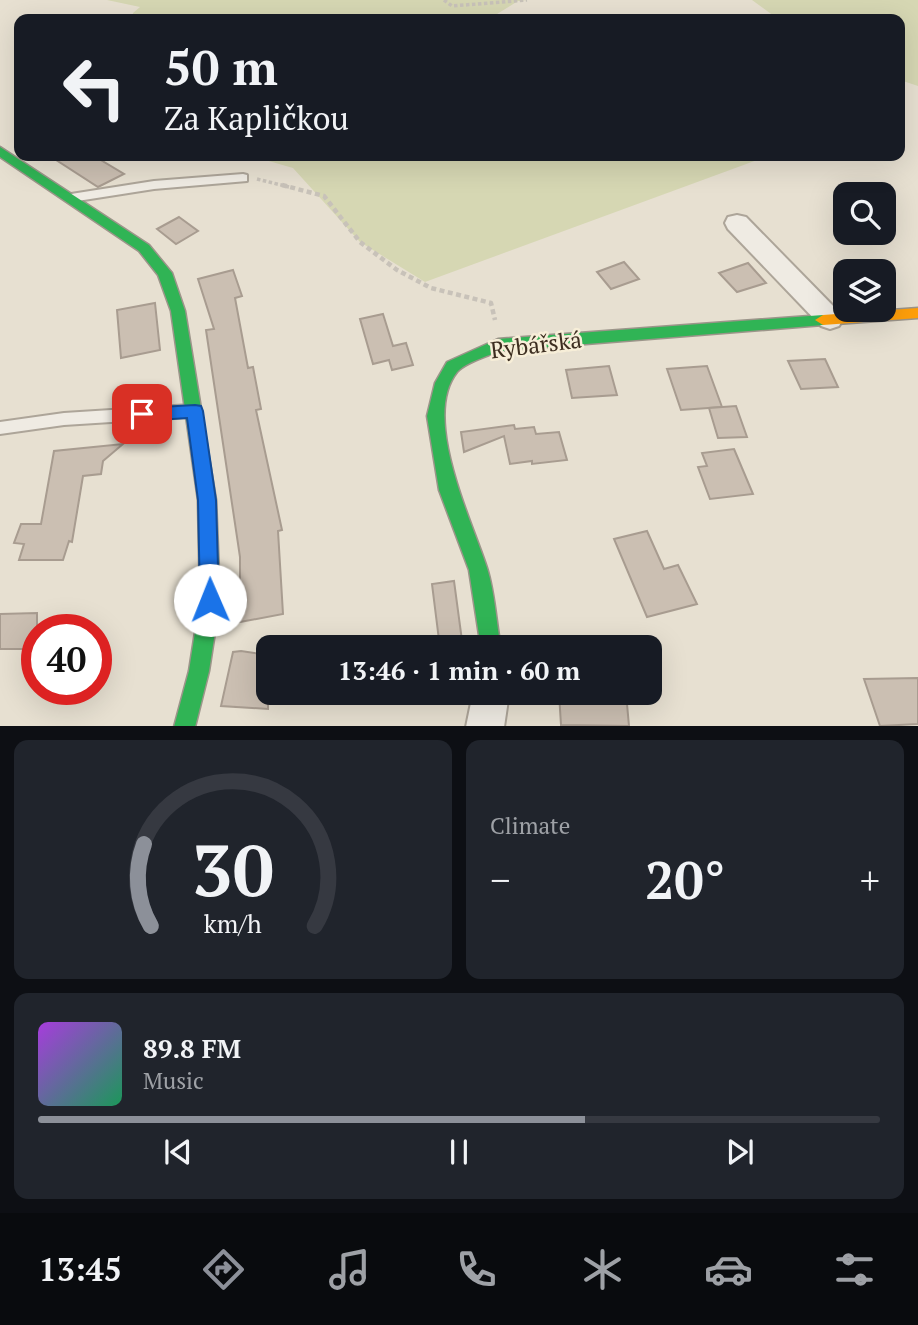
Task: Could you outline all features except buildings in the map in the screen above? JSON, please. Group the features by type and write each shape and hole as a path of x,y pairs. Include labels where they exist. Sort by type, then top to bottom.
{"street":[{"path":"15,161 144,248 165,273 178,311 207,500 210,600 199,671 184,726"},
{"path":"737,223 830,319"},
{"name":"Rybářská","path":"489,635 478,570 448,491 435,416 443,383 453,366 498,345 918,313"},
{"path":"485,726 489,705"}],"lane":[{"path":"69,198 154,185 243,178"},
{"path":"0,428 64,419 195,411"}],"path":[{"path":"444,0 452,6 527,0"},
{"path":"243,178 288,185 324,196 360,242 397,270 431,288 491,303 498,345"}],"green space":[{"path":"107,0 527,0 518,1 497,14 133,14 140,7"},
{"path":"752,0 918,0 918,86 905,82 905,14 771,14"},
{"path":"268,161 754,161 425,282 360,242 293,168"}],"traffic: fast":[{"path":"0,151 14,160"},
{"path":"15,161 144,248 165,273 178,311 207,500 210,600 199,671 184,726"},
{"path":"489,635 478,570 448,490 435,416 443,383 453,366 498,345 823,320"}],"traffic: slow":[{"path":"823,320 918,313"}],"route":[{"path":"142,414 195,411 207,500 210,600"}]}
